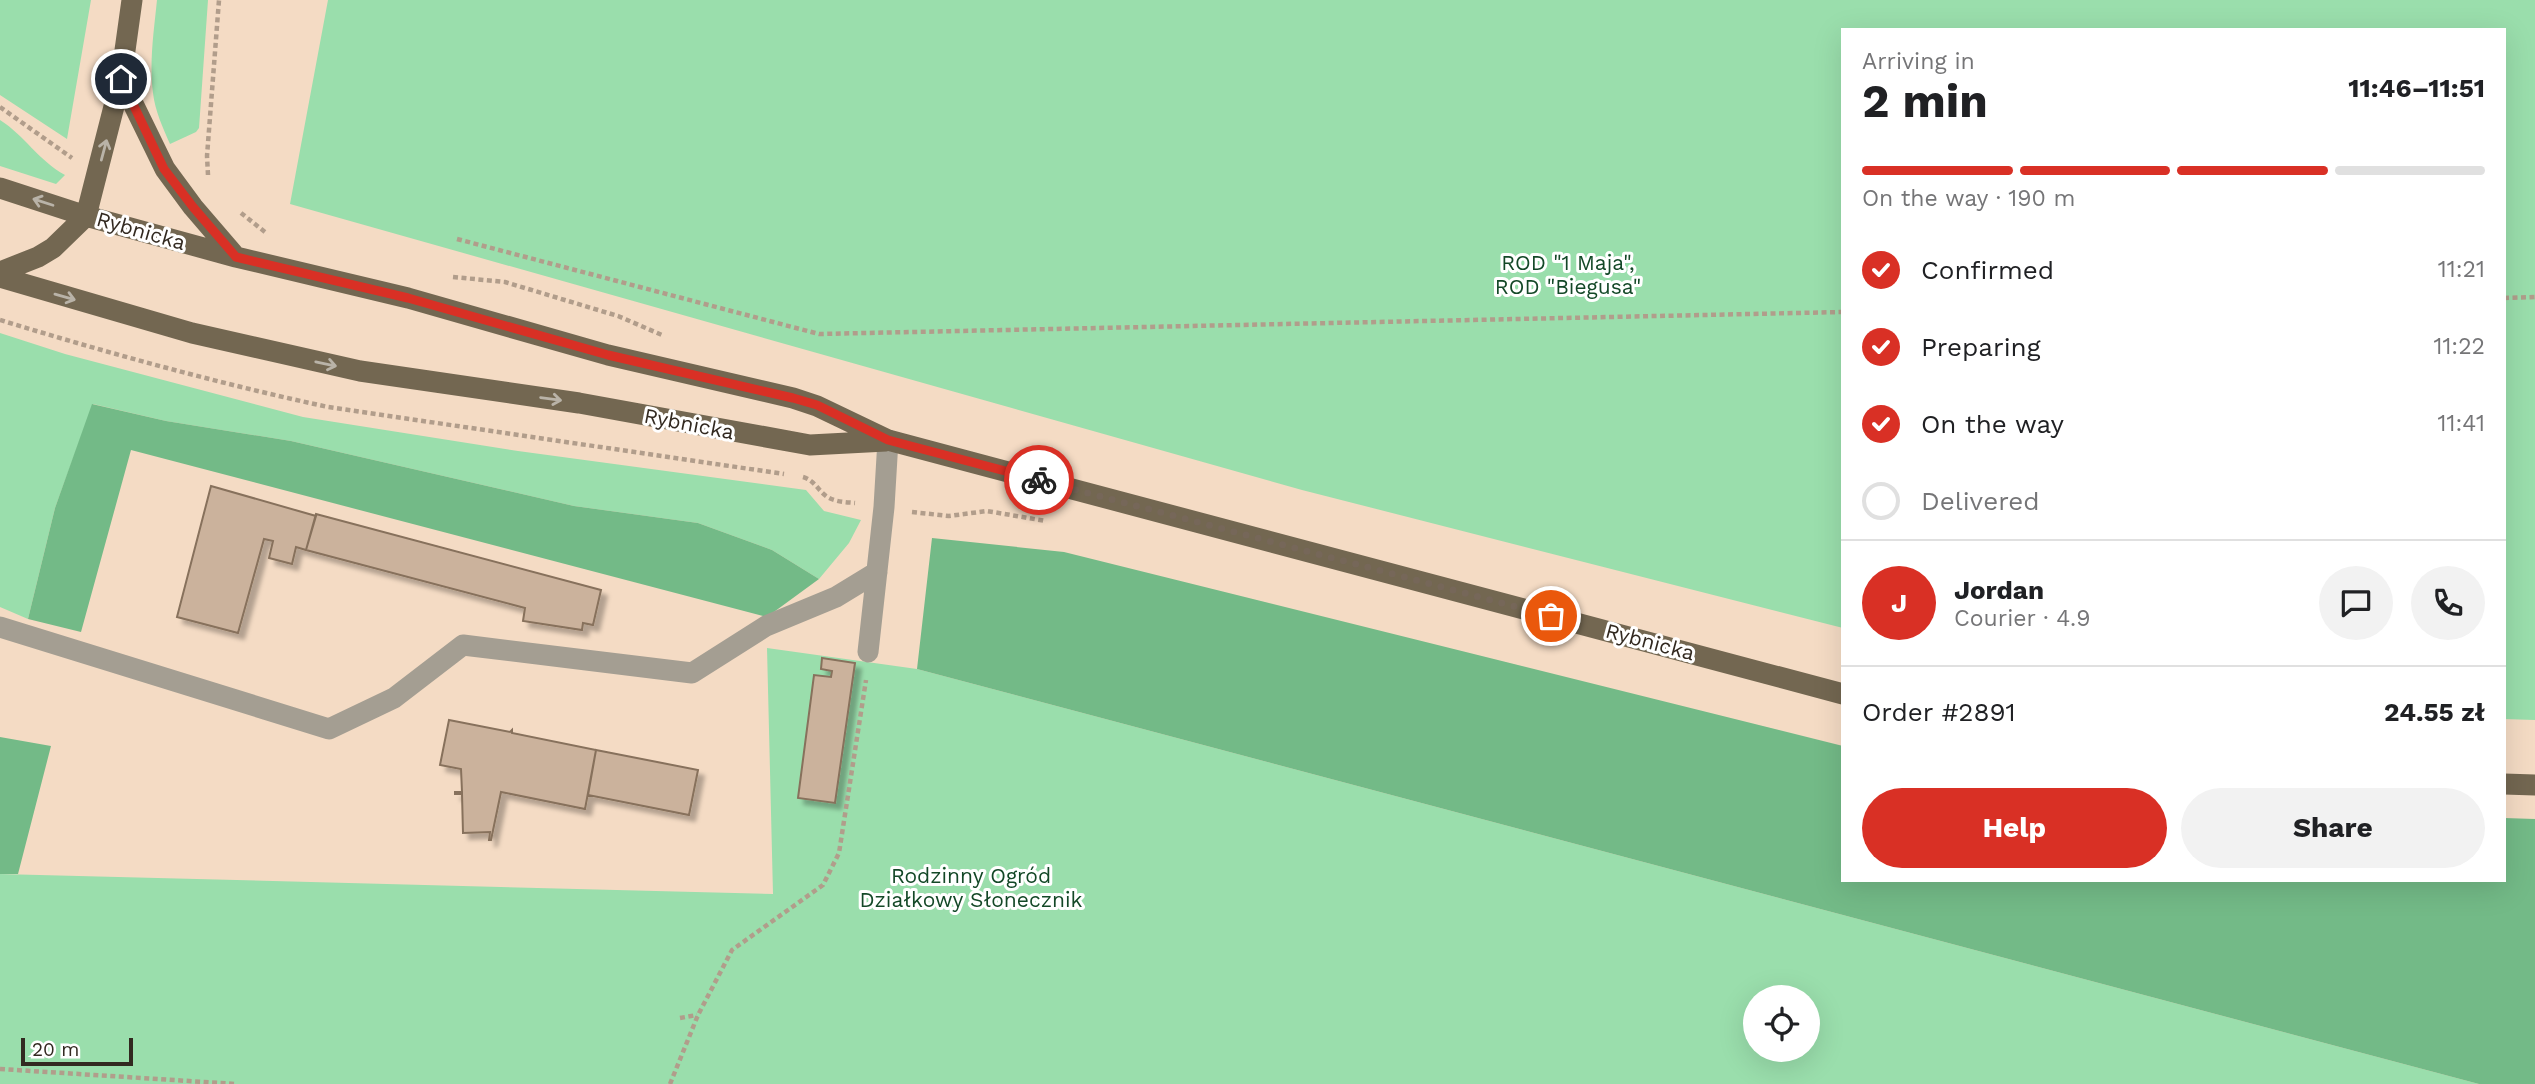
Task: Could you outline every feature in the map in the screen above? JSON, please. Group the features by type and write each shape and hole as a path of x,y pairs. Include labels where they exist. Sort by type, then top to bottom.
{"main road":[{"path":"0,272 53,248 86,216 121,79 132,0"},
{"path":"121,79 164,169 236,257"},
{"name":"Rybnicka","path":"0,188 86,216 236,257 408,298 608,355 793,398 817,405 888,440 1841,693"},
{"name":"Rybnicka","path":"0,277 192,333 360,371 579,403 810,445 888,440"},
{"path":"2506,784 2535,785"}],"lane":[{"path":"869,652 888,440"},
{"path":"0,627 329,729 394,698 463,645 692,673 766,626 836,597 877,572"}],"path":[{"path":"208,178 207,156 219,0"},
{"path":"0,107 72,158"},
{"path":"239,212 270,235"},
{"path":"457,239 819,334 1841,312"},
{"path":"448,277 505,282 618,316 665,336"},
{"path":"2506,298 2535,297"},
{"path":"0,320 255,391 328,407 798,476 807,478 833,500 949,516 987,510 1046,521"},
{"path":"670,1084 698,1015 732,950 823,885 839,852 869,652"},
{"path":"680,1018 698,1015"},
{"path":"0,1069 236,1084"}],"green space":[{"path":"0,0 91,0 67,139 0,95"},
{"path":"157,0 208,0 199,128 170,144 153,93 152,46"},
{"name":"ROD \"1 Maja\", ROD \"Biegusa\"","path":"328,0 2535,0 2535,720 2506,719 2506,28 1841,28 1841,627 1302,490 290,204"},
{"path":"0,120 47,163 65,175 56,184 0,166"},
{"path":"0,333 65,354 303,417 518,451 806,490 824,511 861,520 849,543 819,579 772,550 698,523 574,506 291,441 166,421 93,404 55,508 28,619 0,607"},
{"path":"92,404 166,421 291,441 574,506 698,523 772,550 819,579 767,617 131,450 81,632 28,619 55,508"},
{"path":"932,538 1064,552 1841,746 1841,882 2506,882 2506,818 2535,819 2535,1084 2479,1084 917,669"},
{"name":"Rodzinny Ogród Działkowy Słonecznik","path":"767,648 917,669 2479,1084 0,1084 0,874 773,894"},
{"path":"0,737 51,746 18,874 0,874"}],"building":[{"path":"211,486 316,516 306,550 296,547 292,564 269,558 273,541 264,539 238,633 177,617"},
{"path":"316,514 601,590 593,625 583,623 582,630 523,621 525,608 306,550"},
{"path":"822,658 855,663 835,803 798,798 814,675 831,677 832,671 821,669"},
{"path":"449,720 510,732 512,730 512,733 596,750 585,809 501,792 491,840 490,832 463,833 462,794 455,794 462,792 461,769 440,765"},
{"path":"596,750 698,770 689,815 588,795"}],"way so far":[{"path":"1039,480 1551,616"}],"route":[{"path":"121,79 164,169 236,257 408,298 608,355 793,398 817,405 888,440 1039,480"}]}
